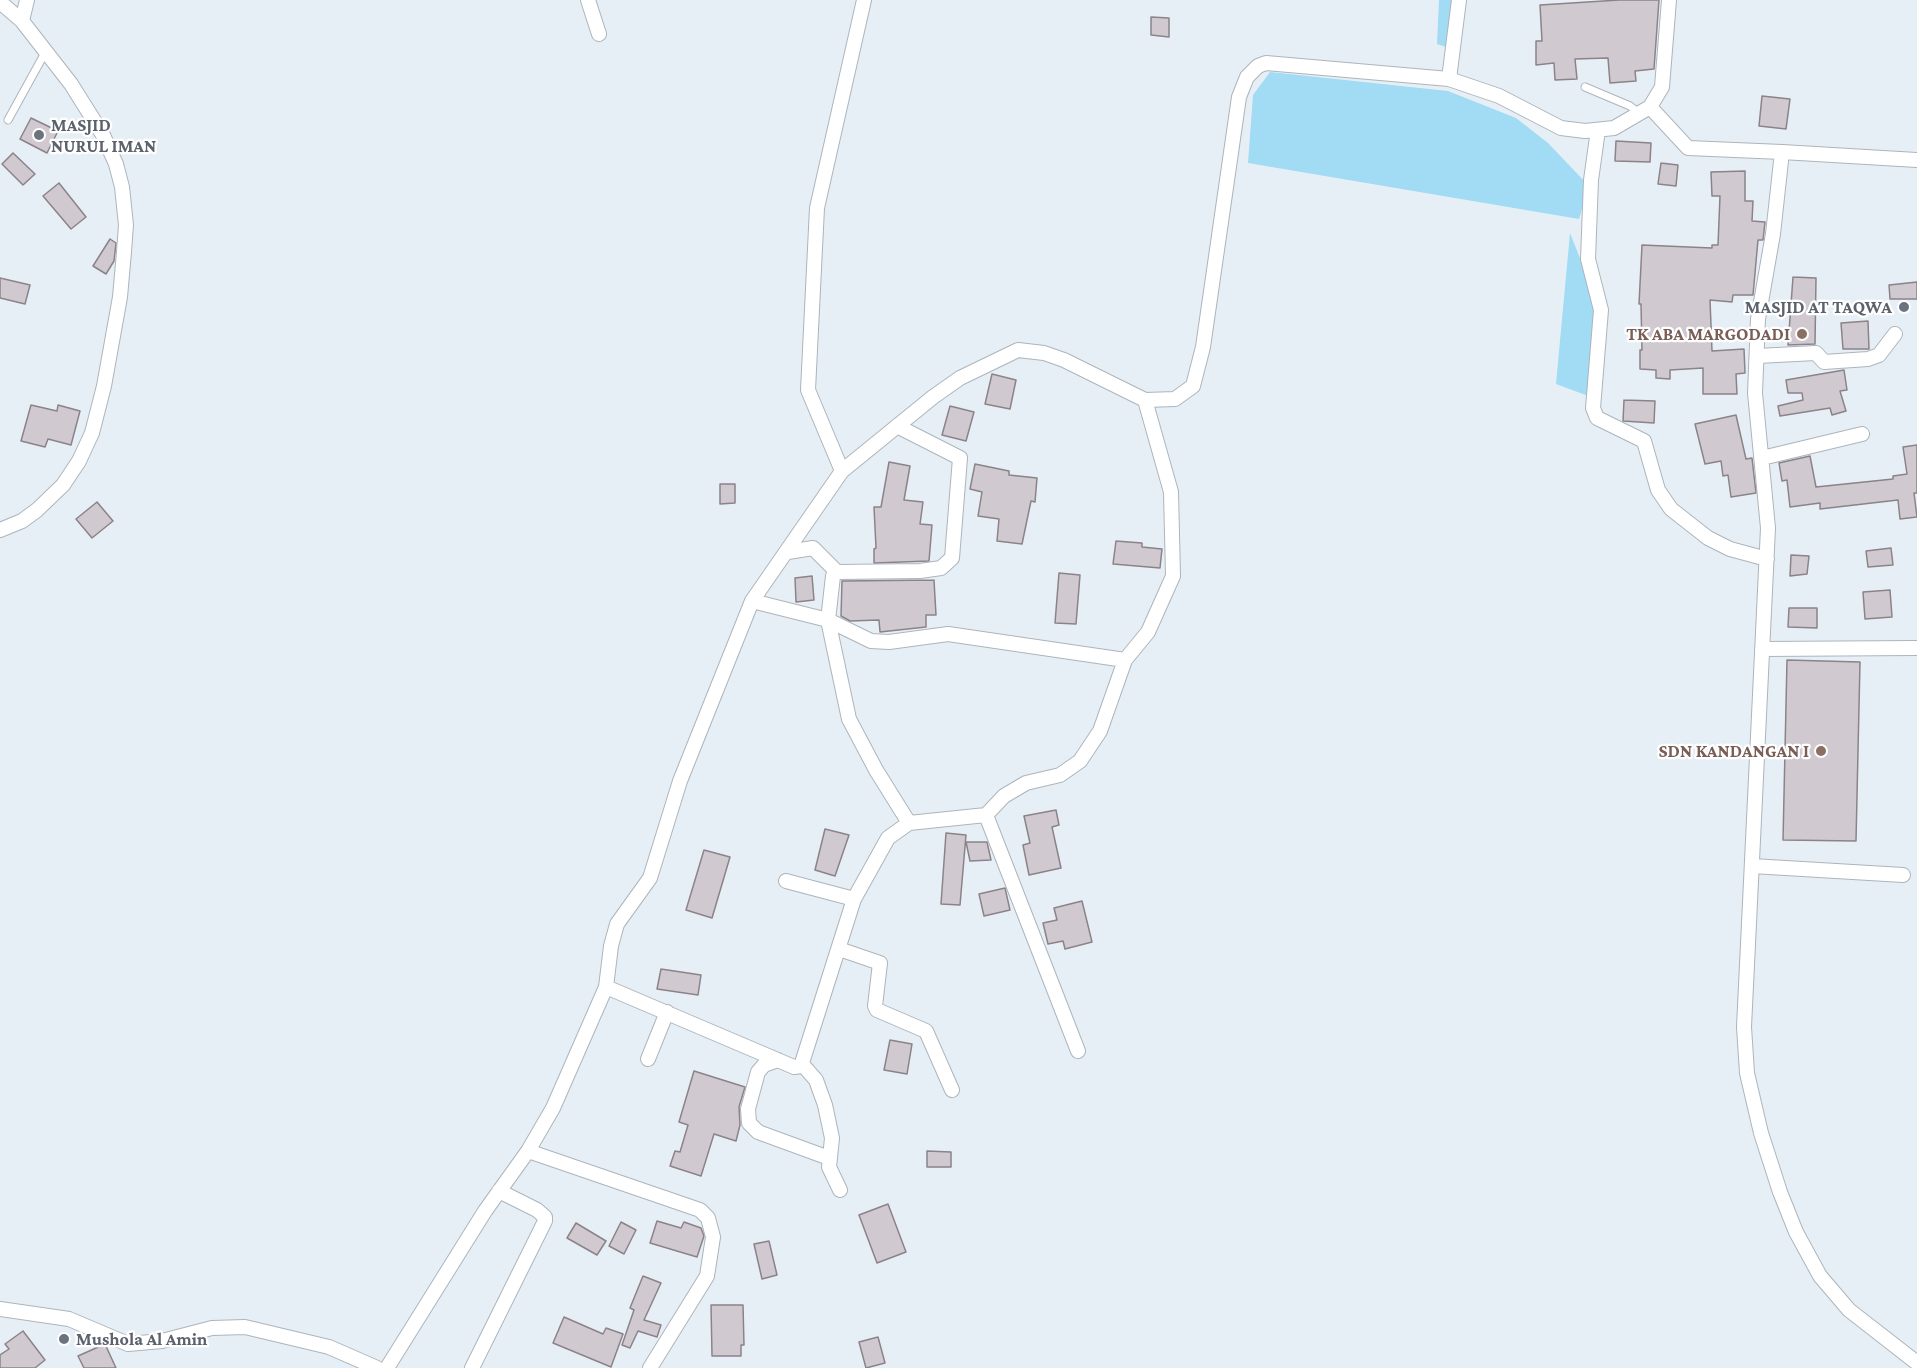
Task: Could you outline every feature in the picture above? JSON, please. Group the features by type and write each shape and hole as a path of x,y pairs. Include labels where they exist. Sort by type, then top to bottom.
{"street":[{"path":"22,21 27,0"},
{"path":"588,0 599,34"},
{"path":"842,471 808,390 817,208 864,0"},
{"path":"1449,79 1459,0"},
{"path":"387,1368 499,1191 528,1151 552,1108 606,987 611,946 617,924 650,878 680,781 752,601 842,471 960,378 1018,350 1044,352 1145,400 1175,399 1186,393 1197,378 1232,158 1239,96 1251,71 1266,63 1449,79 1499,96 1561,128 1598,130 1614,128 1644,110 1662,87 1669,0"},
{"path":"0,2 22,21 46,51 71,84 103,135 116,164 122,187 126,225 120,297 106,375 92,433 79,461 63,485 22,521 0,530"},
{"path":"1644,110 1689,148 1917,160"},
{"path":"1598,130 1594,150 1588,249 1588,259 1601,310 1593,408 1597,418 1644,441 1658,490 1671,509 1708,538 1730,549 1767,559"},
{"path":"1782,152 1773,234 1758,318 1755,393 1768,528 1743,1047 1761,1133 1796,1232 1834,1294 1849,1310 1917,1363"},
{"path":"1757,356 1816,353 1824,362 1869,359 1879,355 1895,333"},
{"path":"802,1064 854,899 888,838 909,823 986,815 1004,796 1026,783 1060,775 1080,761 1100,731 1125,660 1148,632 1173,576 1171,492 1145,400"},
{"path":"788,552 813,548 837,572 920,572 941,568 952,558 960,458 897,426"},
{"path":"1762,458 1862,434"},
{"path":"837,572 833,576 828,620 849,719 876,770 909,823"},
{"path":"752,601 828,620 871,641 889,642 948,634 1125,660"},
{"path":"1762,649 1917,648"},
{"path":"986,815 1078,1051"},
{"path":"1752,866 1903,875"},
{"path":"786,881 854,899"},
{"path":"839,949 880,963 875,1006 879,1013 926,1031 952,1090"},
{"path":"606,987 794,1067 802,1064"},
{"path":"648,1059 667,1012"},
{"path":"777,1060 764,1065 759,1072 748,1110 749,1123 758,1132 829,1158"},
{"path":"802,1064 816,1080 825,1105 832,1138 829,1158 831,1175 840,1190"},
{"path":"528,1151 700,1210 708,1218 713,1238 707,1276 650,1368"},
{"path":"472,1368 545,1216 499,1191"},
{"path":"0,1309 69,1319 128,1344 162,1341 225,1326 245,1327 329,1347 377,1368"}],"lane":[{"path":"8,120 46,51"},
{"path":"1585,87 1644,110"}],"water":[{"path":"1439,0 1452,0 1446,47 1437,44"},
{"path":"1270,72 1448,91 1516,118 1548,143 1589,186 1579,219 1248,163 1253,95"},
{"path":"1570,233 1599,306 1591,397 1556,384"}],"building":[{"path":"1659,0 1654,69 1635,71 1636,81 1610,83 1608,58 1575,59 1577,79 1555,80 1554,63 1536,65 1536,41 1542,41 1540,5"},
{"path":"1151,17 1169,18 1169,37 1151,35"},
{"path":"1762,96 1790,99 1786,129 1759,126"},
{"name":"MASJID NURUL IMAN","path":"31,118 58,131 47,153 20,139"},
{"path":"1616,141 1651,143 1650,162 1615,161"},
{"path":"13,153 35,174 23,185 2,164"},
{"path":"1661,163 1678,165 1676,186 1658,184"},
{"path":"1745,171 1745,201 1753,201 1752,221 1765,222 1763,240 1758,240 1753,295 1733,295 1732,302 1710,300 1712,351 1744,349 1745,373 1736,374 1737,394 1703,394 1703,368 1670,370 1670,379 1656,378 1656,370 1640,369 1640,350 1642,350 1641,304 1639,304 1642,245 1712,248 1712,245 1718,245 1720,196 1712,196 1711,172"},
{"path":"59,183 86,217 71,229 43,196"},
{"path":"110,239 116,243 114,261 106,274 93,266"},
{"path":"1793,277 1816,278 1815,344 1788,345"},
{"path":"0,278 30,285 25,304 0,298"},
{"path":"1917,282 1917,299 1890,299 1889,285"},
{"path":"1868,321 1869,349 1843,349 1841,323"},
{"path":"1844,370 1847,390 1840,391 1846,411 1832,415 1830,408 1780,416 1778,406 1803,400 1802,393 1788,393 1786,380"},
{"path":"992,374 1016,380 1010,409 985,404"},
{"path":"1624,400 1655,401 1654,423 1623,421"},
{"path":"31,405 57,411 58,405 80,411 71,445 48,439 45,447 21,441"},
{"path":"950,406 974,412 966,441 942,435"},
{"path":"1736,415 1746,459 1752,458 1756,493 1731,497 1728,475 1723,476 1721,461 1705,464 1695,424"},
{"path":"1917,445 1917,493 1914,493 1917,517 1900,519 1898,500 1820,509 1820,503 1790,507 1787,480 1782,481 1779,463 1810,456 1816,487 1893,479 1893,476 1907,474 1903,447"},
{"path":"889,462 910,466 904,500 923,502 920,524 932,525 929,561 874,563 874,549 876,548 874,507 881,507"},
{"path":"975,464 1009,471 1009,475 1037,478 1035,502 1031,501 1022,544 997,541 999,519 978,516 982,492 970,489"},
{"path":"720,484 735,484 735,503 720,504"},
{"path":"97,502 113,521 92,538 76,519"},
{"path":"1116,541 1142,543 1142,547 1162,549 1160,568 1113,564"},
{"path":"1891,548 1893,565 1868,567 1866,551"},
{"path":"1791,555 1809,556 1807,574 1790,576"},
{"path":"1059,573 1080,575 1076,624 1055,623"},
{"path":"812,576 814,600 796,602 795,578"},
{"path":"934,580 936,615 926,615 926,627 880,632 879,620 850,621 841,616 842,581"},
{"path":"1890,590 1892,617 1865,619 1863,592"},
{"path":"1789,608 1817,608 1817,628 1788,627"},
{"name":"SDN KANDANGAN I","path":"1787,660 1860,662 1856,841 1783,840"},
{"path":"1056,810 1059,825 1052,827 1061,868 1029,875 1023,845 1030,843 1024,816"},
{"path":"825,829 849,835 835,876 815,870"},
{"path":"946,833 966,835 960,905 941,904"},
{"path":"966,842 987,842 991,860 970,861"},
{"path":"704,850 730,857 712,918 686,910"},
{"path":"1005,888 1010,910 984,916 979,894"},
{"path":"1082,901 1092,942 1065,949 1063,941 1048,944 1043,923 1057,920 1054,908"},
{"path":"661,969 701,975 698,995 657,989"},
{"path":"890,1040 912,1044 907,1074 884,1070"},
{"path":"694,1071 745,1087 739,1107 740,1125 736,1141 714,1134 701,1176 670,1166 675,1151 680,1152 688,1125 679,1122"},
{"path":"927,1151 951,1152 951,1167 927,1167"},
{"path":"888,1204 906,1252 877,1263 859,1215"},
{"path":"657,1221 681,1228 684,1222 701,1228 704,1236 697,1257 650,1243"},
{"path":"621,1222 636,1230 624,1254 609,1246"},
{"path":"576,1223 606,1241 597,1255 567,1238"},
{"path":"769,1241 777,1275 762,1279 754,1244"},
{"path":"643,1276 661,1283 644,1320 661,1325 657,1337 638,1331 630,1348 622,1345 634,1310 630,1308"},
{"path":"711,1305 743,1305 744,1345 741,1345 741,1356 712,1356"},
{"path":"564,1317 603,1334 606,1328 623,1334 611,1367 553,1343"},
{"path":"23,1331 45,1360 35,1368 0,1368 0,1355 9,1349 5,1344"},
{"path":"878,1337 885,1363 866,1368 859,1342"},
{"path":"105,1344 116,1368 84,1368 78,1356"}],"place":[{"name":"MASJID NURUL IMAN","path":"39,135"},
{"name":"MASJID AT TAQWA","path":"1904,307"},
{"name":"TK ABA MARGODADI","path":"1802,334"},
{"name":"SDN KANDANGAN I","path":"1821,751"},
{"name":"Mushola Al Amin","path":"64,1339"}]}
